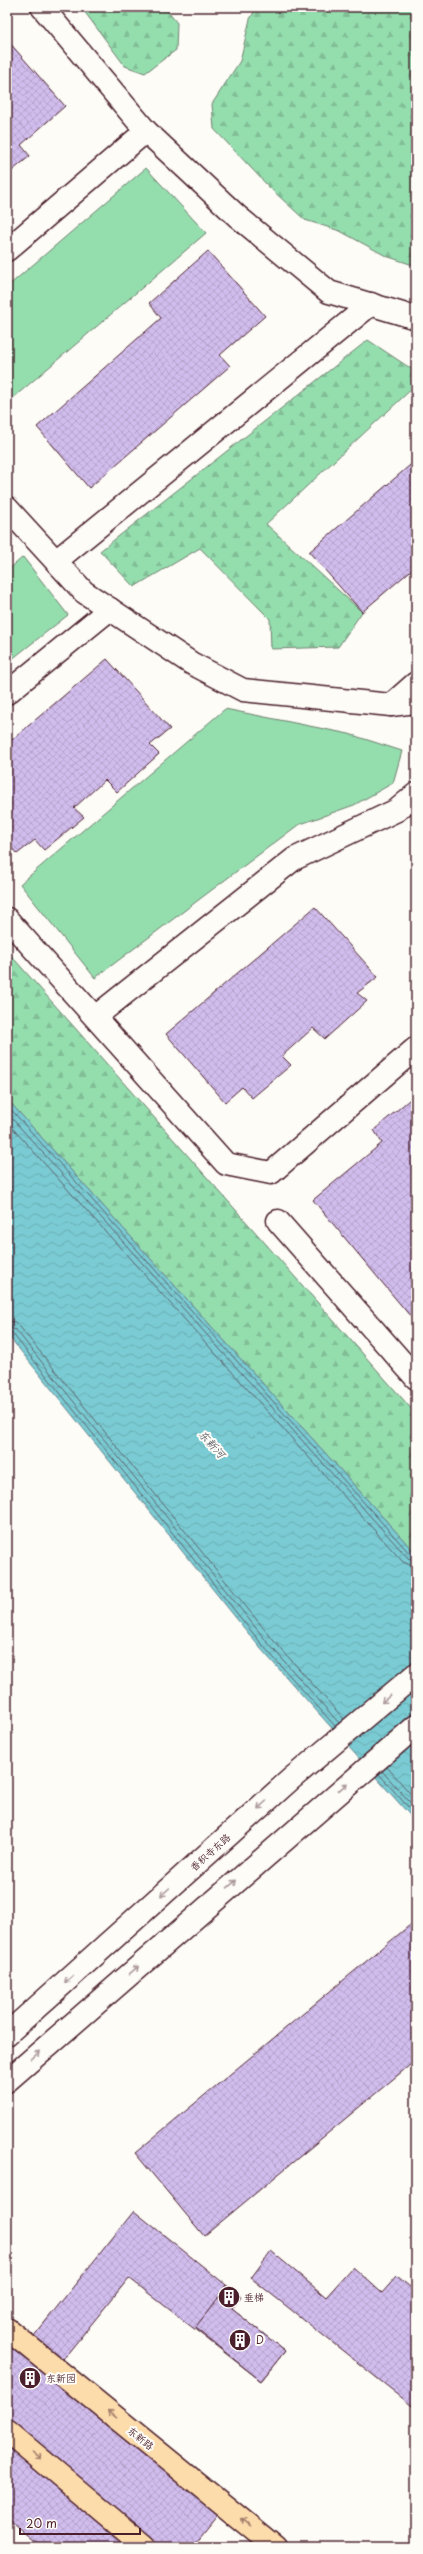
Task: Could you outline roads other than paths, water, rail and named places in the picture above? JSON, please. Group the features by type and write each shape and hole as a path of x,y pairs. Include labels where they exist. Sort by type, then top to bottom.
{"main road":[{"path":"42,7 146,131 237,216 329,292 416,318"},
{"path":"7,250 146,131"},
{"path":"56,561 371,304"},
{"path":"7,508 84,592 190,663 243,690 391,705 416,702"},
{"path":"7,693 110,609"},
{"path":"391,705 416,683"},
{"path":"96,1017 294,859 397,810 416,794"},
{"path":"7,919 226,1164 271,1173 416,1048"},
{"path":"278,1221 416,1378"},
{"name":"香积寺东路","path":"7,2034 291,1779 416,1674"},
{"path":"7,2081 416,1726"},
{"name":"东新路","path":"7,2329 275,2547"},
{"path":"7,2431 145,2547"}],"water":[{"name":"东新河","path":"7,1099 416,1554 416,1822 261,1649 7,1334"}],"place":[{"name":"垂梯","path":"229,2297"},
{"name":"D","path":"240,2340"},
{"name":"东新园","path":"30,2378"}]}
